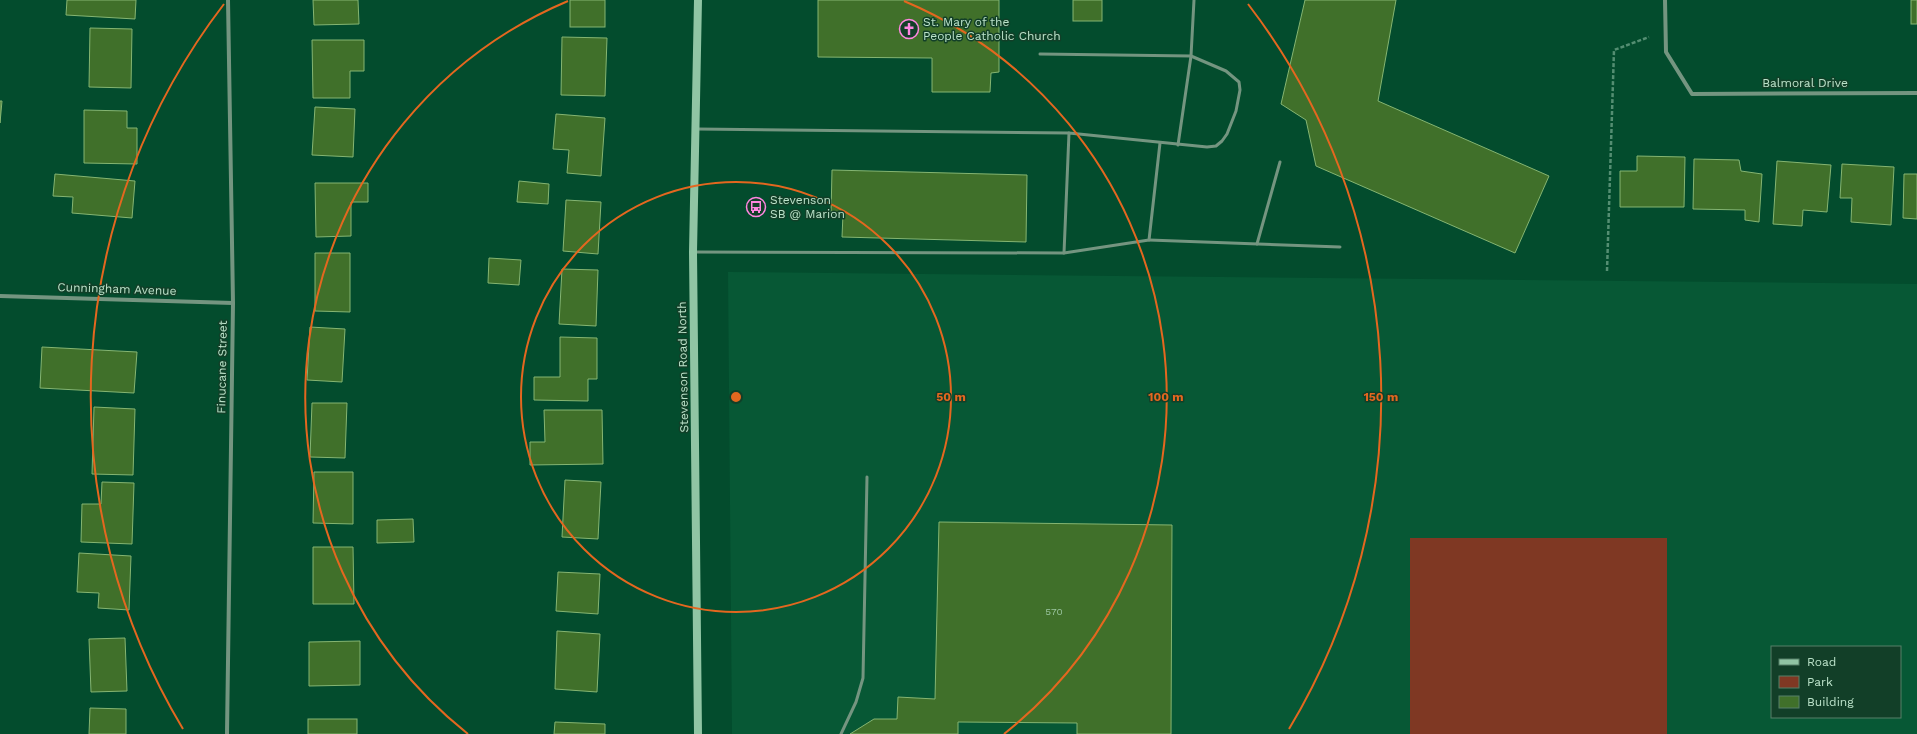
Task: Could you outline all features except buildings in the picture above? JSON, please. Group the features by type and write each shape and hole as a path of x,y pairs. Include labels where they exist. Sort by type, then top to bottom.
{"main road":[{"name":"Stevenson Road North","path":"698,0 693,252 698,734"}],"street":[{"name":"Finucane Street","path":"227,734 233,303 228,0"},
{"path":"1665,0 1666,31"},
{"name":"Balmoral Drive","path":"1666,31 1666,52 1692,94 1917,93"},
{"name":"Cunningham Avenue","path":"0,296 233,303"}],"lane":[{"path":"1178,144 1191,56 1194,0"},
{"path":"695,129 1069,133 1206,147 1216,146 1222,141 1227,134 1236,111 1240,90 1239,82 1226,71 1191,56 1040,54"},
{"path":"1064,253 1069,133"},
{"path":"1149,240 1160,143"},
{"path":"1257,244 1280,162"},
{"path":"693,252 1064,253 1149,240 1340,247"},
{"path":"841,734 856,702 863,678 867,477"}],"path":[{"path":"1607,271 1614,50 1666,31"}],"shaded area":[{"path":"728,272 1917,284 1917,734 732,734"}],"green space":[{"path":"1410,538 1667,538 1667,734 1410,734"}],"place":[{"name":"St. Mary of the People Catholic Church","path":"909,29"},
{"name":"Stevenson SB @ Marion","path":"756,207"}]}
